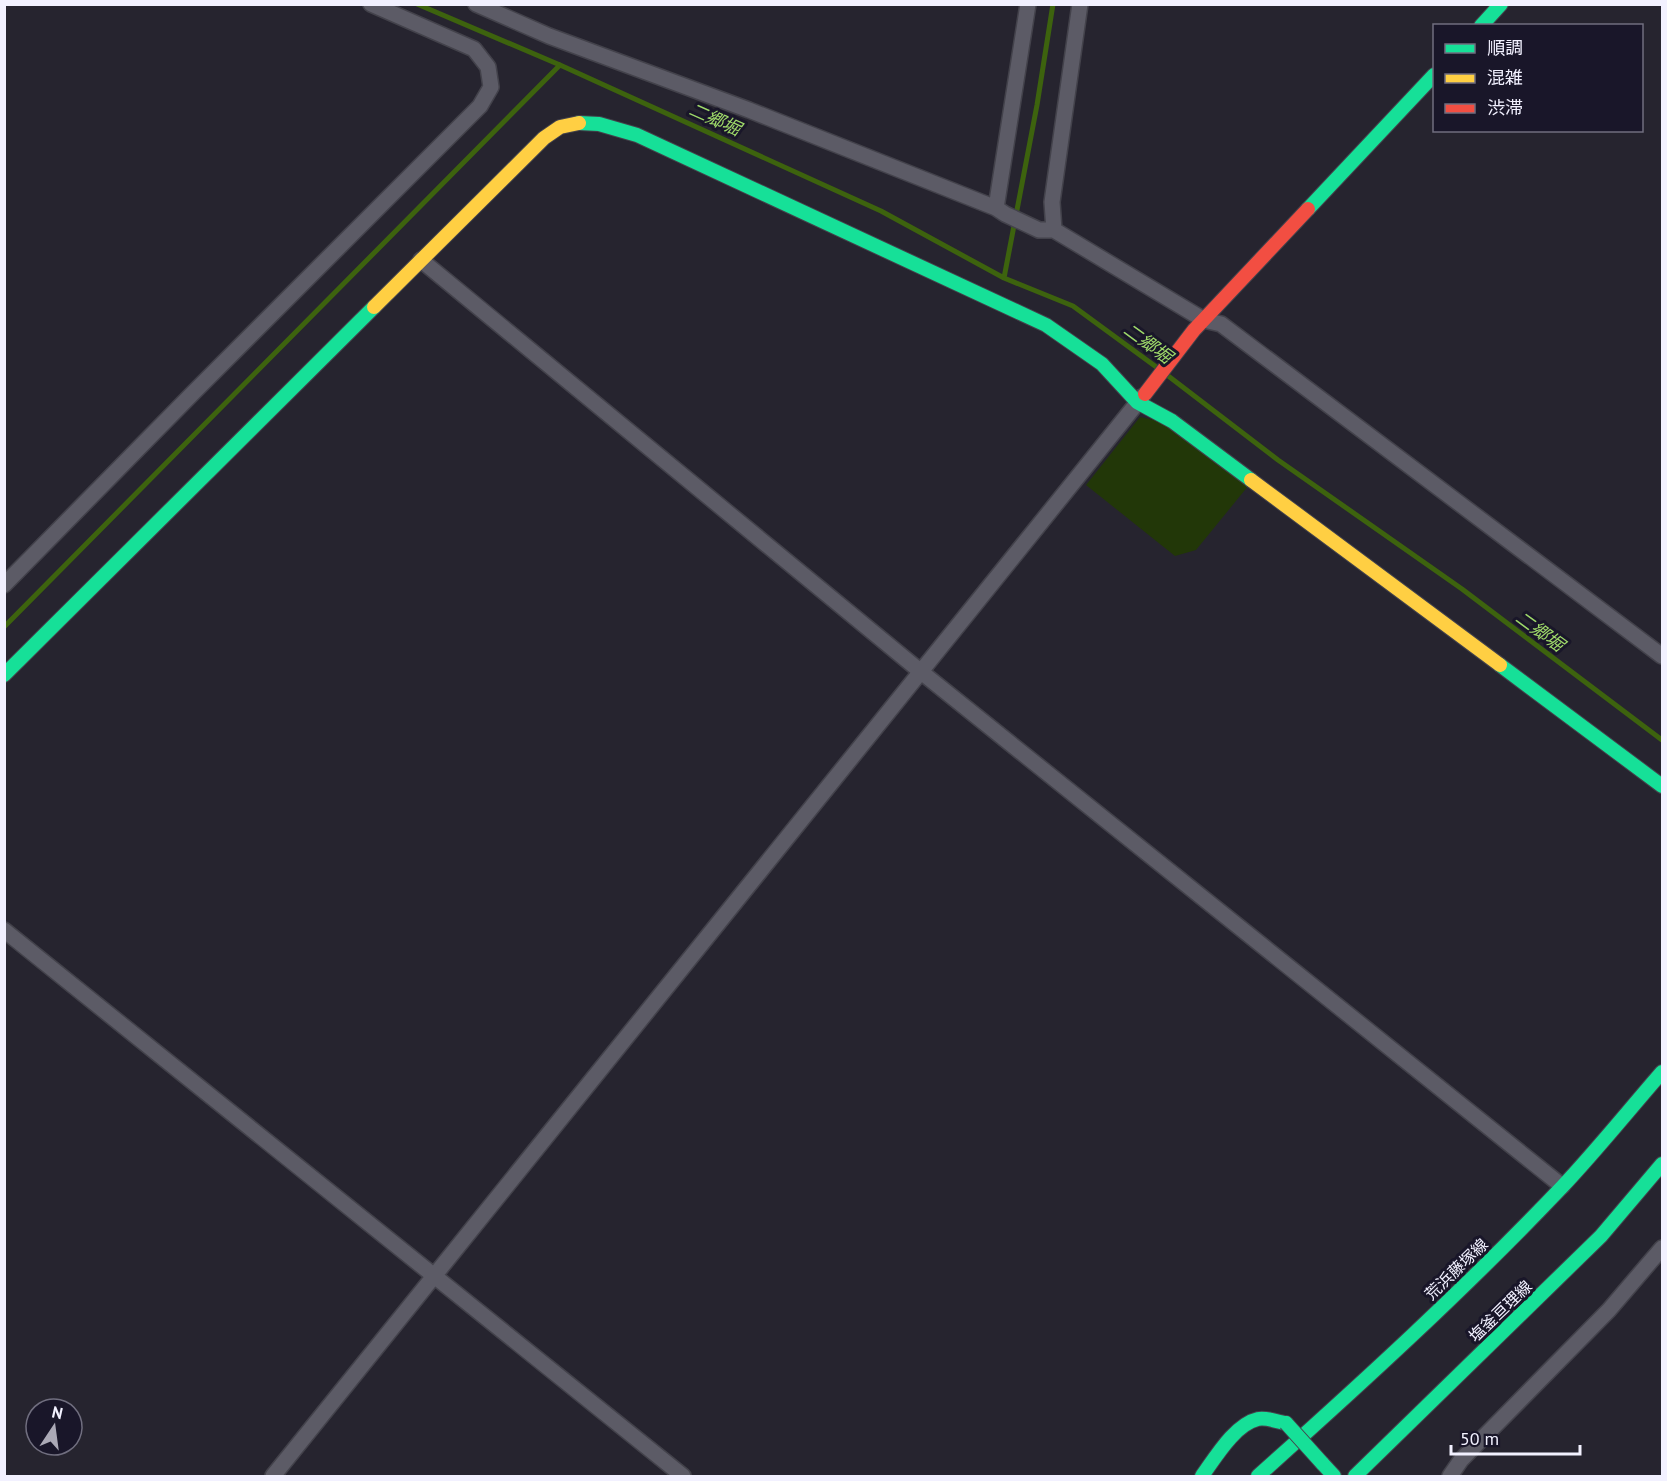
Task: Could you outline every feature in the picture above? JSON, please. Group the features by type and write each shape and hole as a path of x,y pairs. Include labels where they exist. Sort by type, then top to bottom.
{"street":[{"path":"4,585 480,106 491,87 488,67 474,49 371,4"},
{"path":"476,4 549,36 749,110 1046,230 1199,325 1221,324 1662,656"},
{"path":"1000,211 1028,4"},
{"path":"1046,230 1080,4"},
{"path":"1483,24 1502,4"},
{"path":"273,1476 1199,325 1433,76"},
{"path":"4,675 544,138 561,126 585,122 637,135 1046,325 1102,364 1141,398 1662,786"},
{"path":"421,260 920,671 1563,1186"},
{"path":"4,930 683,1476"},
{"name":"荒浜藤塚線","path":"1258,1476 1325,1417 1493,1258 1563,1186 1662,1072"},
{"name":"塩釜亘理線","path":"1355,1476 1601,1236 1662,1164"},
{"path":"1450,1476 1461,1461 1609,1310 1662,1248"},
{"path":"1202,1476 1234,1433 1258,1419 1286,1423 1334,1476"}],"green space":[{"path":"1140,417 1160,421 1249,485 1196,550 1175,556 1086,485"}],"waterway":[{"name":"二郷堀","path":"417,4 560,65 881,211 1004,278 1073,306 1159,369"},
{"path":"1004,278 1037,105 1053,4"},
{"path":"4,627 560,65"},
{"name":"二郷堀","path":"1167,375 1278,460 1462,589 1662,740"}],"traffic: fast":[{"path":"1483,24 1501,4"},
{"path":"1308,209 1433,76"},
{"path":"579,123 599,124 637,135 1046,325 1102,364 1137,402 1172,421 1251,480"},
{"path":"4,675 374,307"},
{"path":"1500,665 1662,786"},
{"path":"1258,1476 1488,1263 1574,1174 1662,1072"},
{"path":"1355,1476 1601,1236 1662,1164"},
{"path":"1202,1476 1241,1427 1258,1419 1286,1423"},
{"path":"1286,1423 1322,1463"},
{"path":"1322,1463 1334,1476"}],"traffic: slow":[{"path":"374,307 544,138 560,127 579,123"},
{"path":"1251,480 1500,665"}],"traffic: jam":[{"path":"1145,394 1194,330 1308,209"}]}
